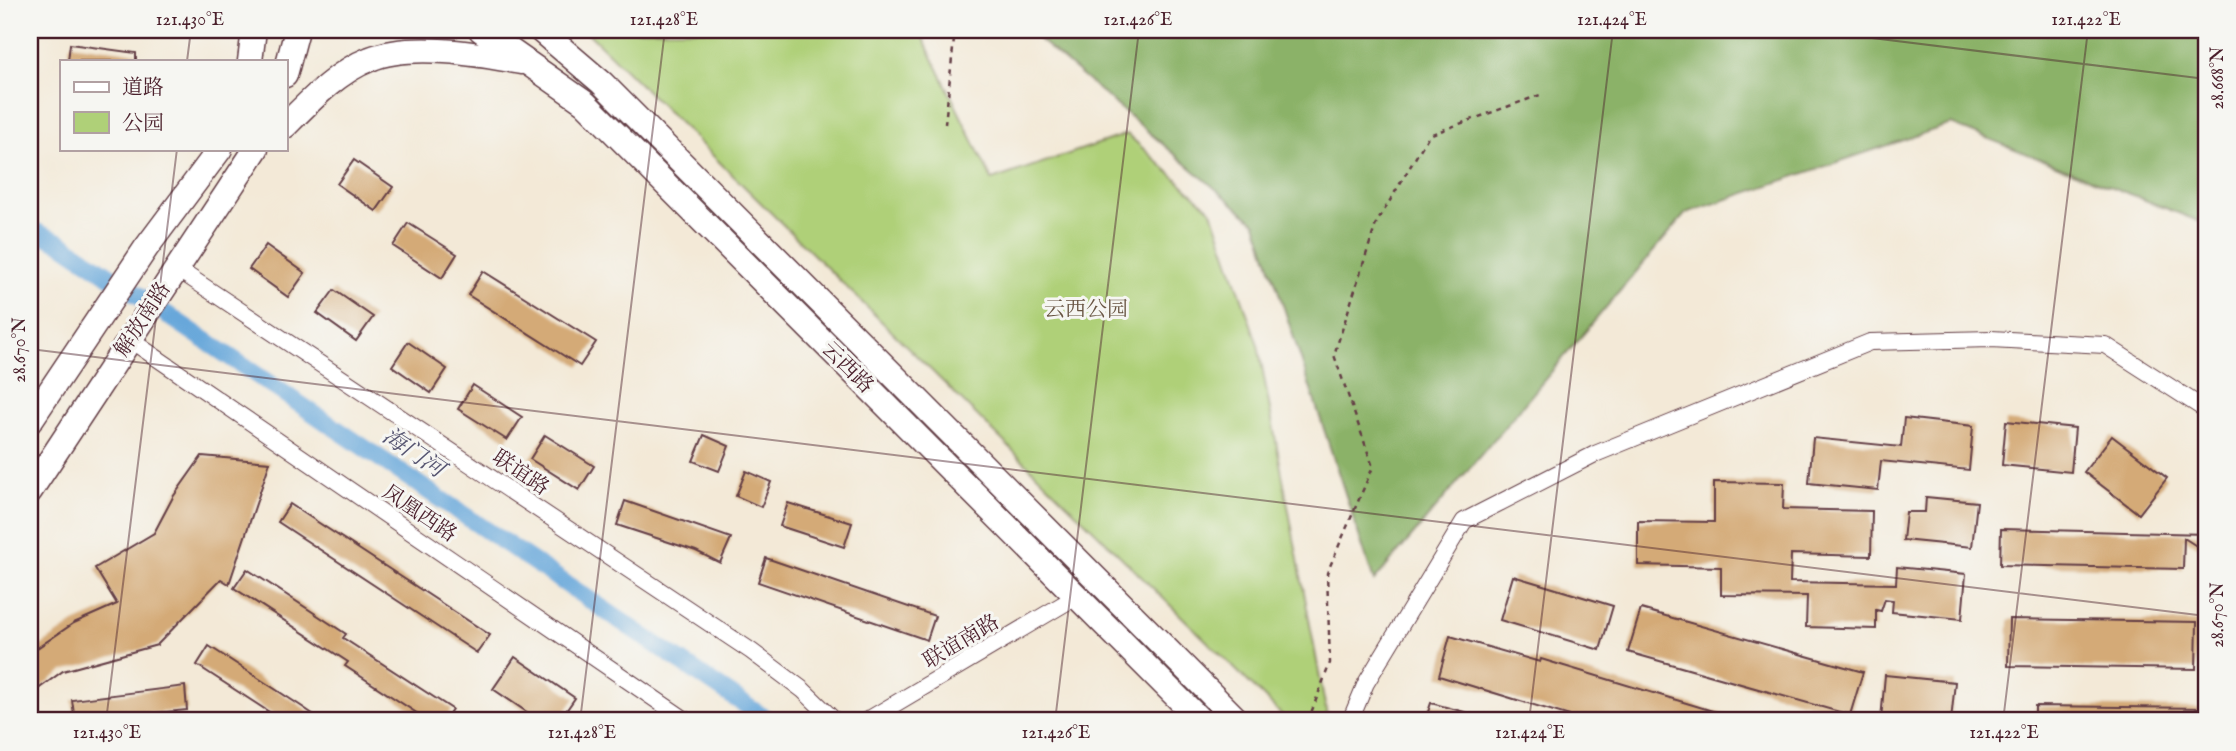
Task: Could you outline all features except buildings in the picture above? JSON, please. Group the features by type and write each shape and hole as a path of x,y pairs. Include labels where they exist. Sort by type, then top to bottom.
{"main road":[{"path":"250,60 254,30"},
{"path":"287,68 298,30"},
{"name":"云西路","path":"481,30 585,103 1201,721"},
{"name":"云西路","path":"542,31 602,83 1238,721"},
{"path":"287,124 327,86 361,64 385,54 403,51 486,56 530,64"},
{"name":"解放南路","path":"30,421 141,256 219,150"},
{"name":"解放南路","path":"30,491 255,154"}],"street":[{"name":"联谊路","path":"172,275 751,651 803,690 835,721"},
{"name":"凤凰西路","path":"131,336 687,721"},
{"path":"1350,721 1366,684 1464,522 1595,454 1870,342 1991,339 2105,345 2206,410"},
{"name":"联谊南路","path":"866,721 1076,596"}],"path":[{"path":"945,124 955,30"},
{"path":"1308,721 1330,663 1328,573 1373,467 1334,355 1376,224 1429,135 1541,95"}],"green space":[{"name":"云西公园","path":"585,30 919,30 992,180 1127,134 1212,211 1258,345 1328,721 1288,721"},
{"path":"1028,30 2206,30 2206,224 1951,124 1686,213 1374,581 1256,223"}],"waterway":[{"name":"海门河","path":"30,229 61,243 769,721"}]}
